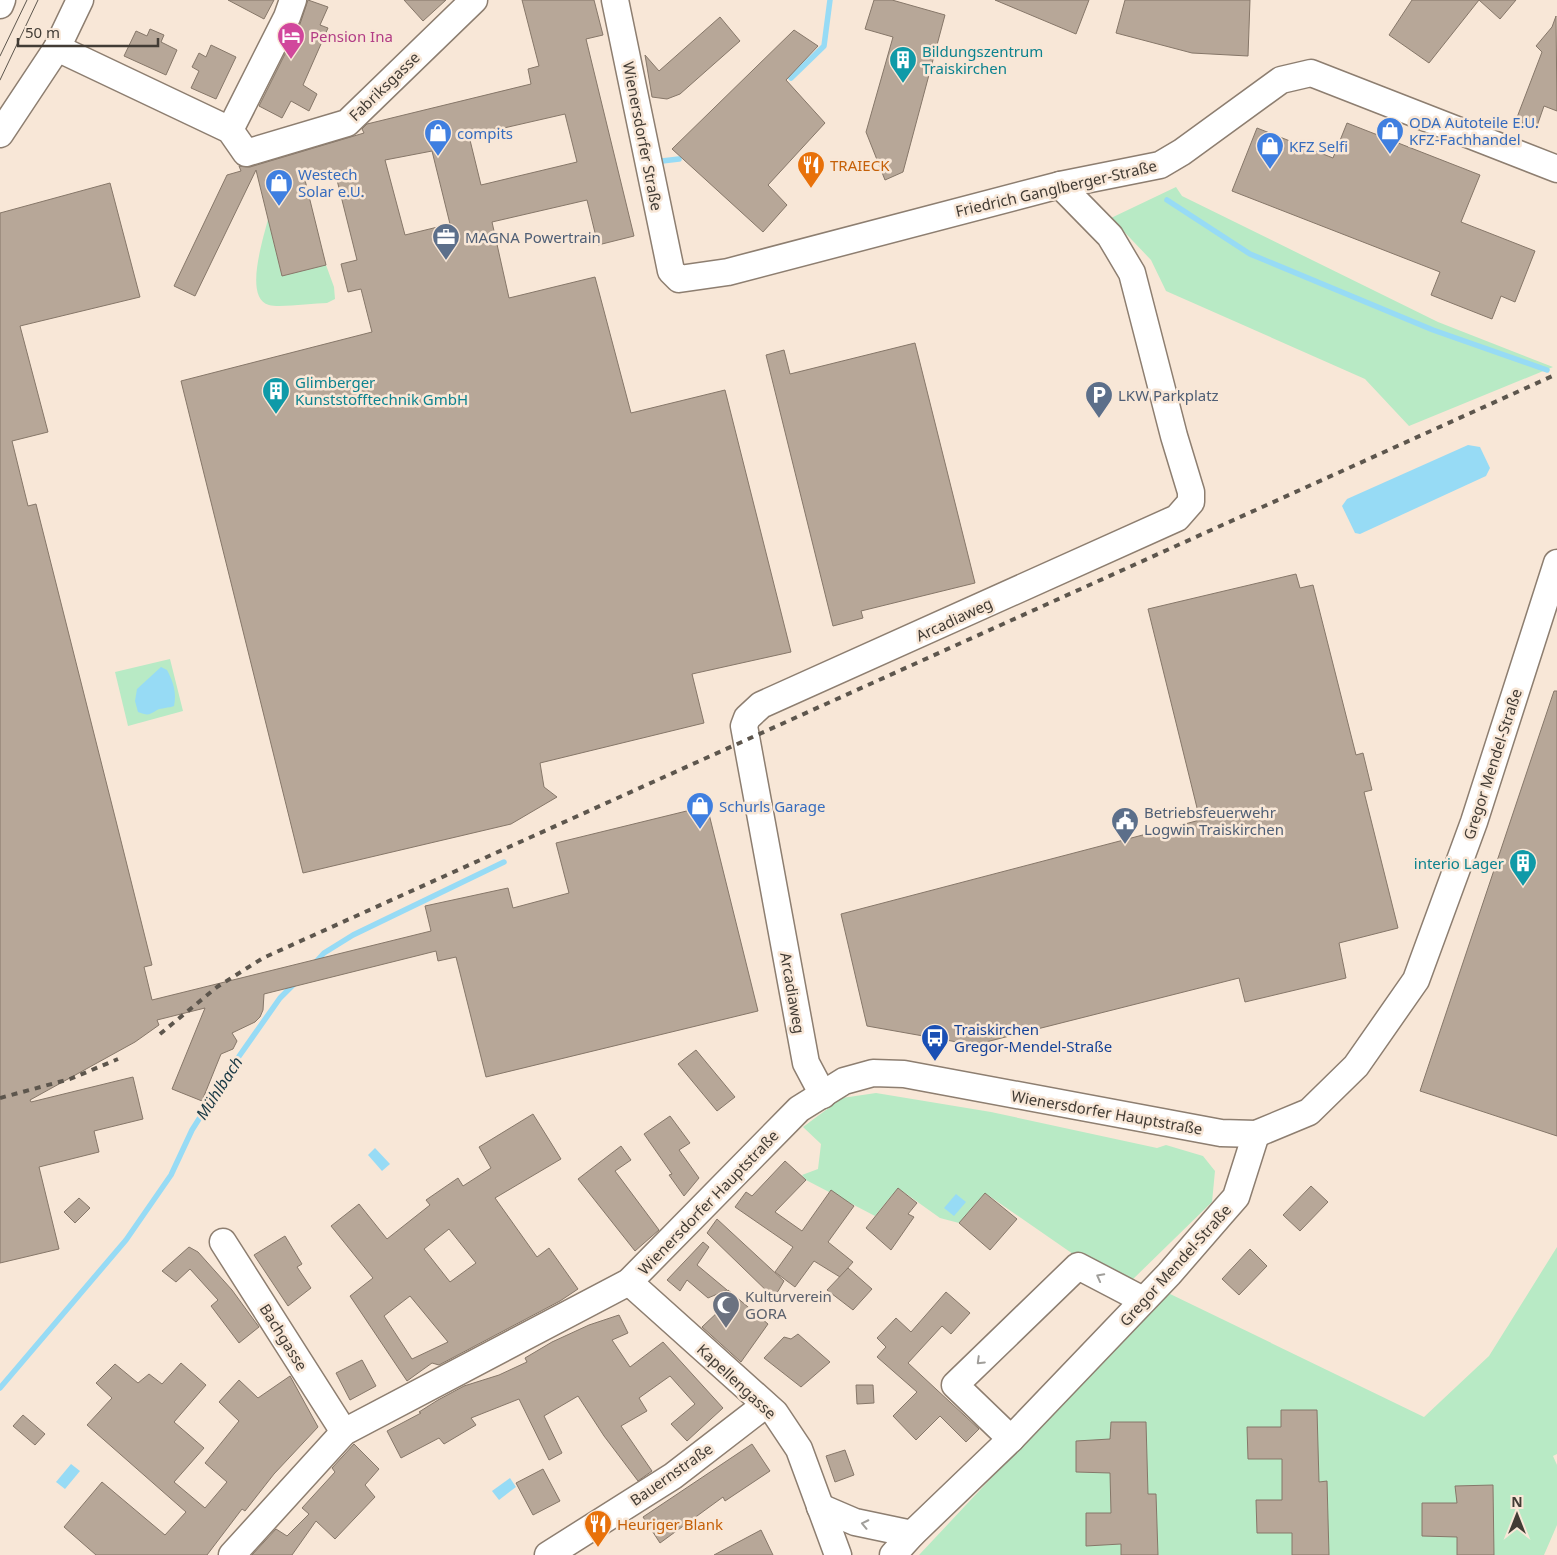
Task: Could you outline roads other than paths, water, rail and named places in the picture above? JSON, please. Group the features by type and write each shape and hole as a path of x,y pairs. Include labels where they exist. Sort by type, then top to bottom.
{"street":[{"path":"0,5 2,0"},
{"path":"0,134 57,48 80,0"},
{"path":"57,48 230,130 287,17 293,0"},
{"name":"Fabriksgasse","path":"230,130 246,153 348,122 474,0"},
{"name":"Wienersdorfer Straße","path":"615,0 671,271"},
{"name":"Friedrich Ganglberger-Straße","path":"671,271 679,279 728,272 1060,186 1160,165 1182,152 1280,80 1312,73 1557,169"},
{"name":"Arcadiaweg","path":"823,1095 806,1063 744,726 747,718 760,705 1177,518 1191,502 1191,492 1174,436 1132,273 1110,236 1060,186"},
{"name":"Gregor Mendel-Straße","path":"894,1555 912,1534 1011,1439 1143,1300 1236,1197 1256,1134 1309,1112 1356,1066 1416,980 1474,822 1557,563"},
{"name":"Wienersdorfer Hauptstraße","path":"232,1555 344,1432 629,1282 799,1109 844,1081 873,1073 904,1074 1221,1133 1256,1134"},
{"name":"Bachgasse","path":"224,1242 344,1432"},
{"path":"1011,1439 956,1385 1078,1266 1143,1300"},
{"name":"Kapellengasse","path":"629,1282 775,1413 799,1449 838,1555"},
{"name":"Bauernstraße","path":"548,1555 673,1476 765,1406"},
{"path":"820,1507 855,1522 912,1534"}],"water":[{"path":"1468,445 1480,447 1490,468 1486,476 1360,534 1355,533 1342,506 1347,499"},
{"path":"161,667 167,670 173,683 175,692 174,706 159,709 148,714 138,712 135,701 137,689"},
{"path":"375,1148 390,1164 382,1171 368,1155"},
{"path":"956,1194 966,1202 954,1216 944,1208"},
{"path":"71,1464 80,1471 65,1489 56,1482"},
{"path":"510,1478 516,1487 499,1500 492,1491"}],"waterway":[{"name":"Mühlbach","path":"791,78 824,46 830,0"},
{"name":"Mühlbach","path":"662,161 679,159"},
{"path":"1167,200 1250,254 1433,330 1547,370"},
{"name":"Mühlbach","path":"314,964 324,953 353,935 504,862"},
{"name":"Mühlbach","path":"0,1388 126,1240 171,1175 192,1130 235,1062 280,998 295,983"}],"tram line":[{"path":"0,56 27,0"},
{"path":"0,80 38,0"}],"railway":[{"path":"160,1034 217,987 263,958 1557,374"},
{"path":"0,1098 70,1079 118,1059"}],"place":[{"name":"Pension Ina","path":"291,60"},
{"name":"Bildungszentrum Traiskirchen","path":"903,84"},
{"name":"ODA Autoteile E.U. KFZ-Fachhandel","path":"1390,155"},
{"name":"compits","path":"438,157"},
{"name":"KFZ Selfi","path":"1270,170"},
{"name":"TRAIECK","path":"811,189"},
{"name":"Westech Solar e.U.","path":"279,207"},
{"name":"MAGNA Powertrain","path":"446,261"},
{"name":"Glimberger Kunststofftechnik GmbH","path":"276,415"},
{"name":"LKW Parkplatz","path":"1099,419"},
{"name":"Schurls Garage","path":"700,830"},
{"name":"Betriebsfeuerwehr Logwin Traiskirchen","path":"1125,845"},
{"name":"interio Lager","path":"1523,887"},
{"name":"Traiskirchen Gregor-Mendel-Straße","path":"935,1062"},
{"name":"Kulturverein GORA","path":"726,1329"},
{"name":"Heuriger Blank","path":"598,1548"}]}
